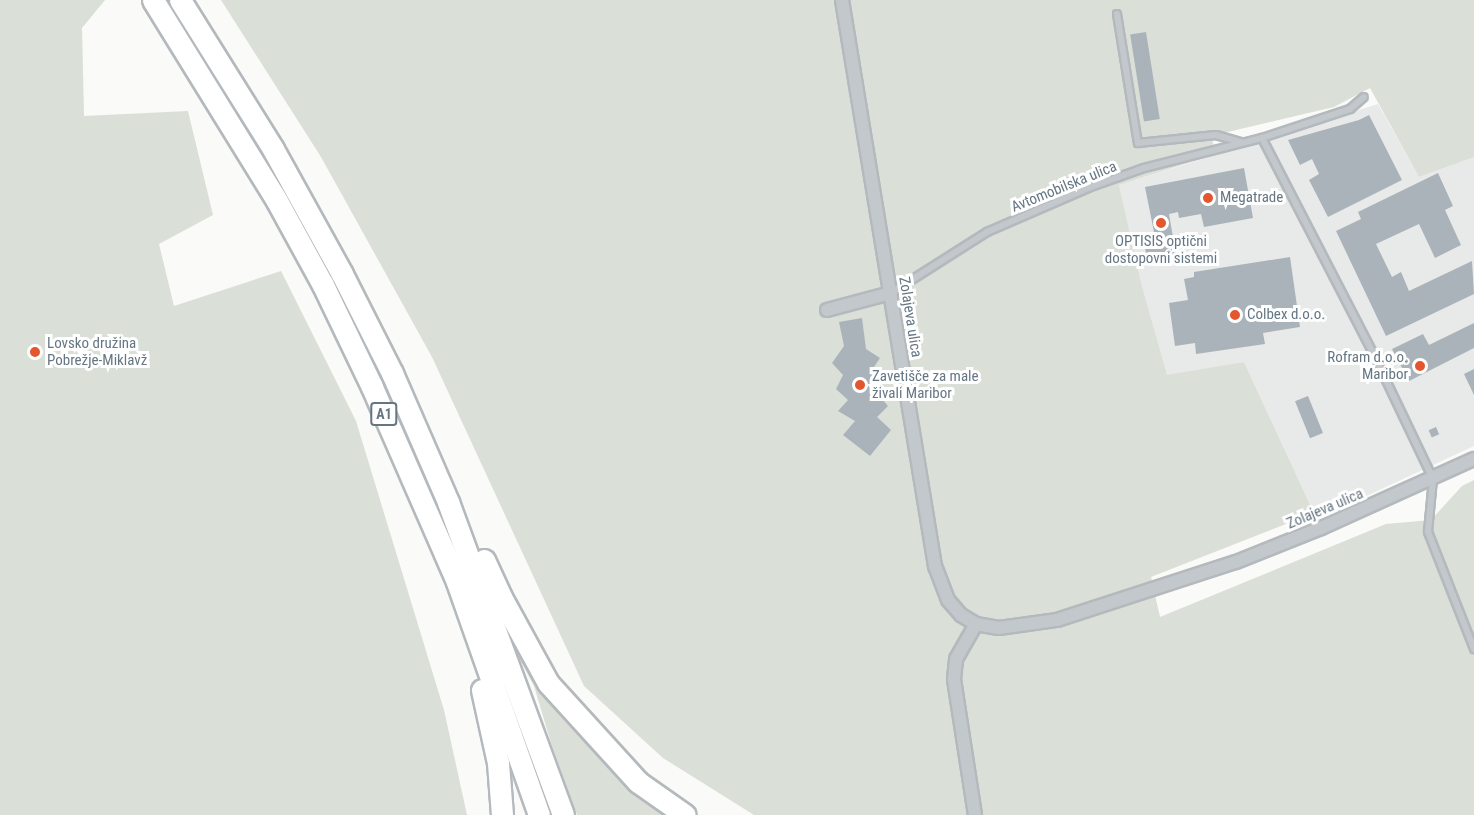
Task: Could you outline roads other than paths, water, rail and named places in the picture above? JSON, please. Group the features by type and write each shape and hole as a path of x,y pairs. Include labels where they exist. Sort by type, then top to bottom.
{"highway":[{"name":"A1","path":"153,0 278,201 323,285 430,518 476,633 539,815"},
{"name":"A1","path":"180,0 273,149 342,274 392,373 448,502 563,815"},
{"path":"448,502 466,519 501,597 548,682 638,782 685,815"},
{"path":"476,633 474,657 498,763 502,815"}],"street":[{"name":"Zolajeva ulica","path":"842,0 935,566 948,600 962,615 976,624 999,628 1018,627 1057,620 1156,590 1257,553 1433,479 1474,459"},
{"path":"827,310 891,293"},
{"path":"975,815 954,679 956,659 976,624"}],"lane":[{"path":"1117,14 1138,143 1216,135 1242,142"},
{"name":"Avtomobilska ulica","path":"891,293 987,232 1088,188 1144,168 1262,138 1350,109 1364,97"},
{"path":"1262,138 1373,353 1433,479 1428,532 1474,649"}],"place":[{"name":"Megatrade","path":"1208,198"},
{"name":"OPTISIS optični dostopovni sistemi","path":"1161,223"},
{"name":"Colbex d.o.o.","path":"1235,315"},
{"name":"Lovsko družina Pobrežje-Miklavž","path":"35,352"},
{"name":"Rofram d.o.o. Maribor","path":"1420,366"},
{"name":"Zavetišče za male živali Maribor","path":"860,385"}]}
